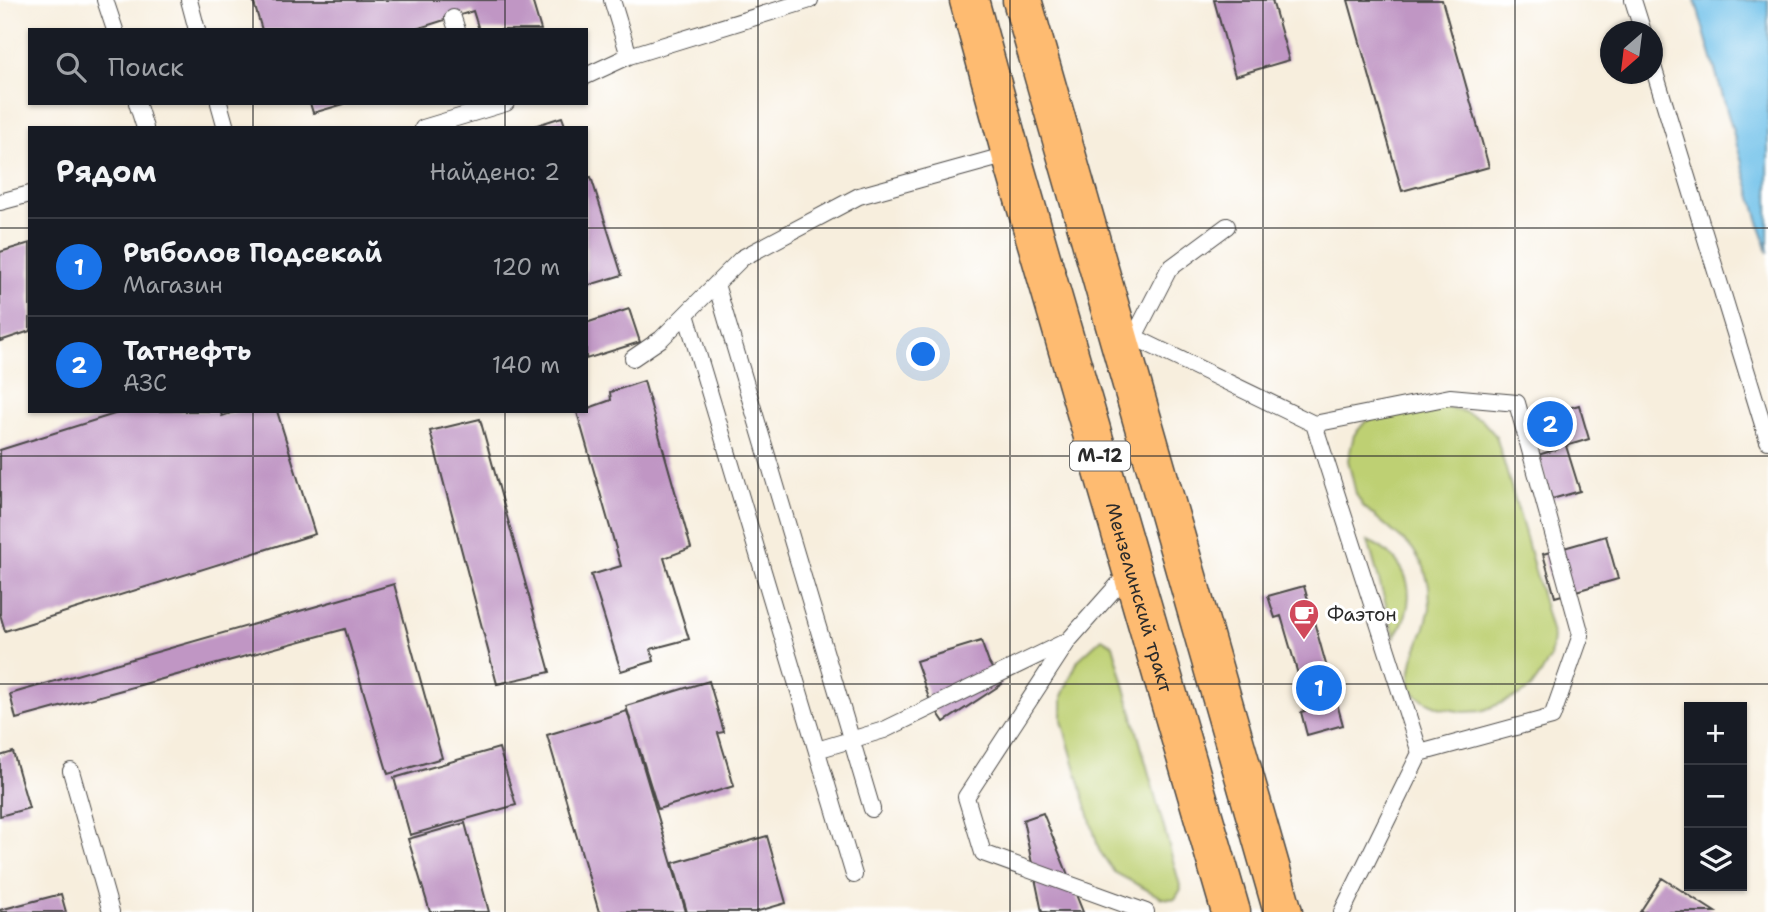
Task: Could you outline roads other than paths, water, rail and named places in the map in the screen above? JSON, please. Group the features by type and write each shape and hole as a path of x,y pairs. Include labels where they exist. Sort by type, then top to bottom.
{"main road":[{"name":"Мензелинский тракт","path":"969,0 1231,912"},
{"name":"М-12","path":"1022,0 1125,341 1283,912"}],"lane":[{"path":"105,0 113,28"},
{"path":"189,0 196,28"},
{"path":"612,0 629,56"},
{"path":"588,75 629,56 810,0"},
{"path":"1633,0 1640,21"},
{"path":"1659,84 1768,441"},
{"path":"138,105 144,126"},
{"path":"220,105 225,126"},
{"path":"429,126 480,107"},
{"path":"633,358 661,339 742,258 859,196 1012,154"},
{"path":"0,202 28,195"},
{"path":"1227,226 1169,269 1125,341 1314,424 1450,397 1517,403 1581,635 1552,718 1420,753"},
{"path":"716,284 872,809"},
{"path":"686,314 854,875"},
{"path":"1314,424 1420,753 1342,912"},
{"path":"1132,568 1068,641 966,797 983,853 1146,912"},
{"path":"817,750 884,730 1068,641"},
{"path":"71,771 111,912"}],"water":[{"path":"1695,0 1768,0 1768,253"}],"place":[{"name":"Татнефть","path":"1550,424"},
{"name":"Фаэтон","path":"1304,641"},
{"name":"Рыболов Подсекай","path":"1319,688"}]}
